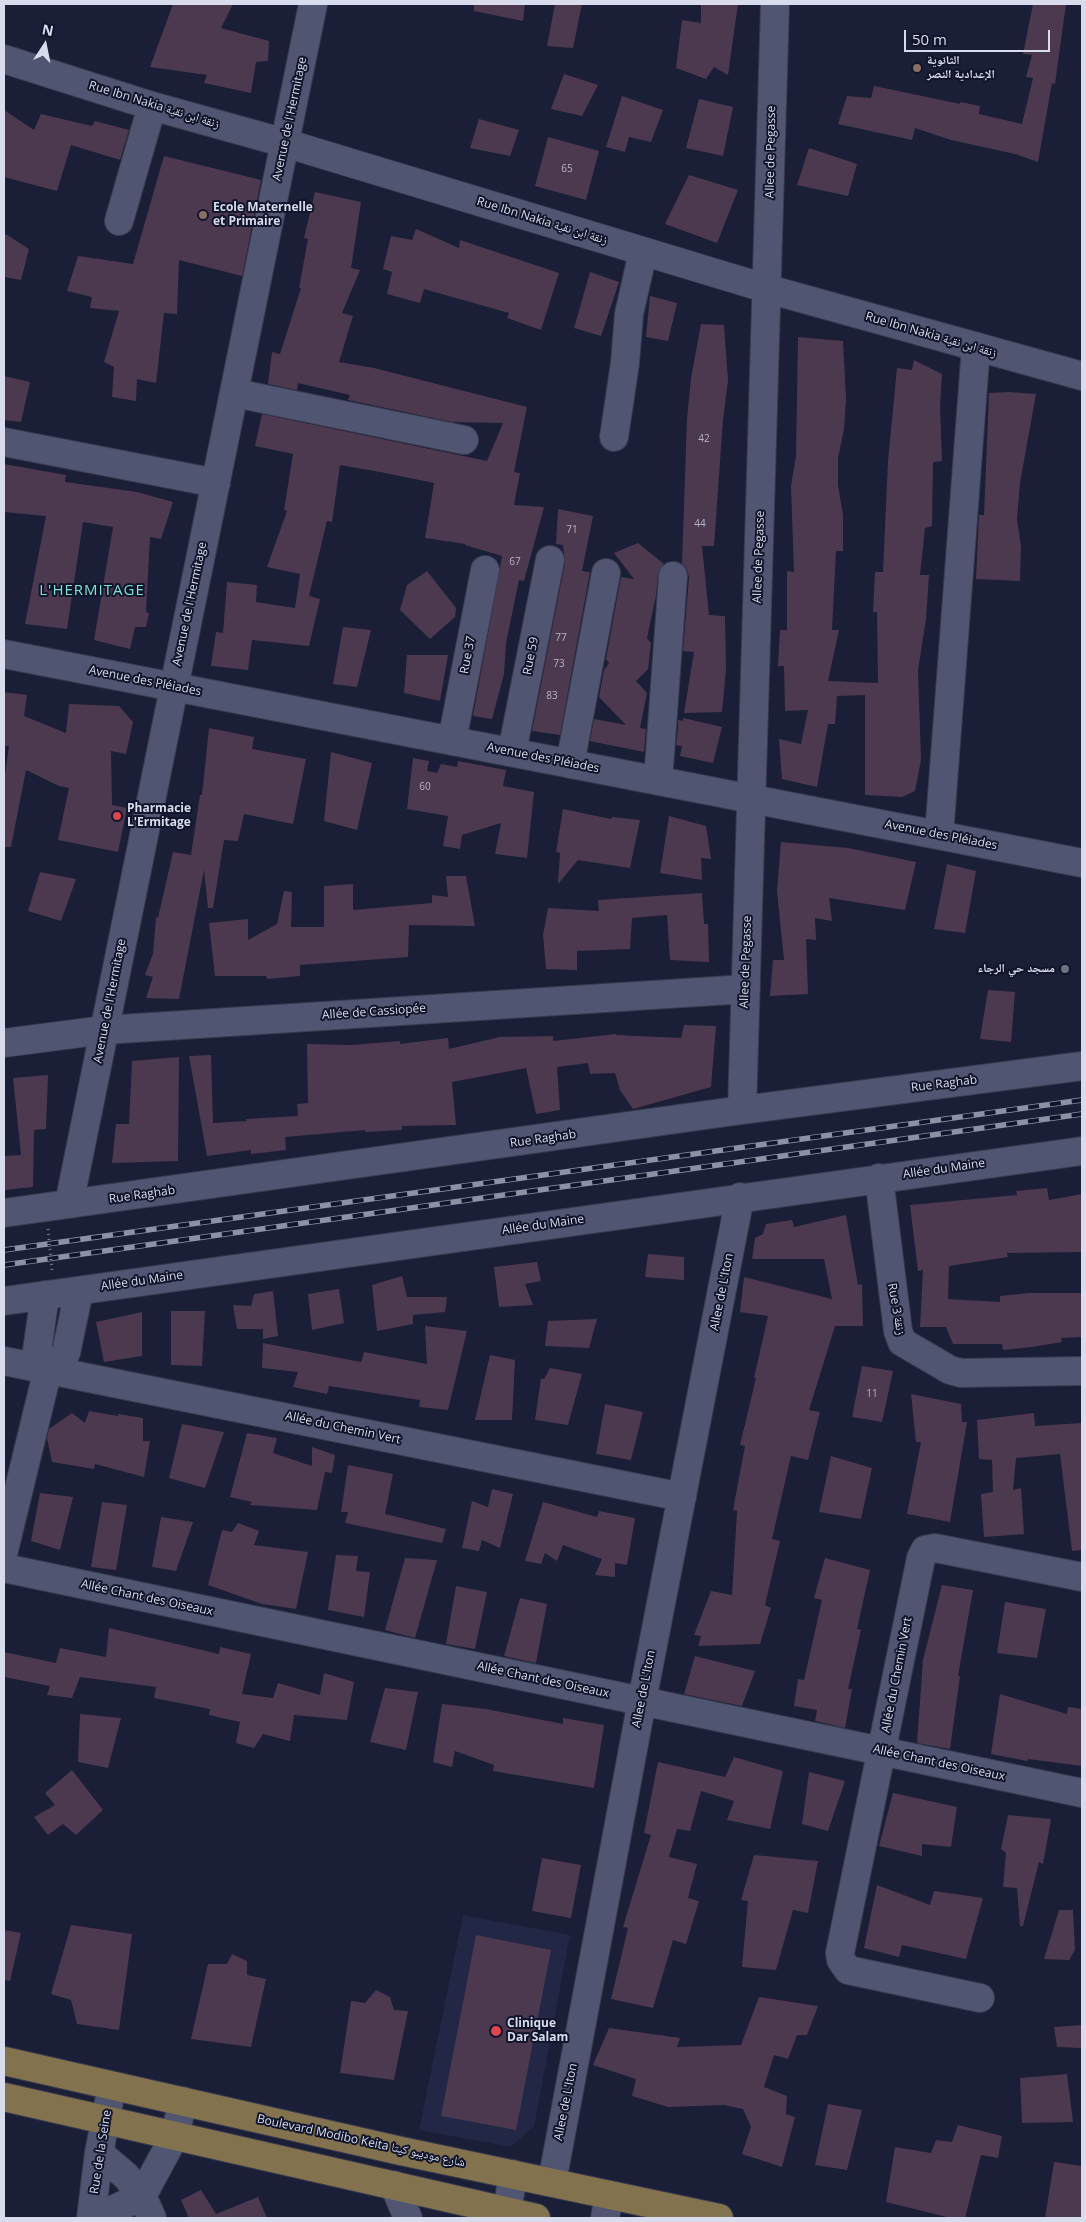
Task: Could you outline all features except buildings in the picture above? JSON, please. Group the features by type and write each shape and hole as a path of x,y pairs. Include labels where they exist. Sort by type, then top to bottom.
{"main road":[{"name":"Boulevard Modibo Keita شارع موديبو كيتا","path":"4,2061 552,2182 607,2206 719,2218"},
{"path":"4,2097 394,2184 507,2215 536,2218"}],"street":[{"name":"Avenue de l'Hermitage","path":"69,1204 173,687 314,4"},
{"name":"Allee de Pegasse","path":"742,1110 768,289 775,4"},
{"name":"Rue Ibn Nakia زنقة ابن نقية","path":"4,59 152,106 285,143 768,289 1082,376"},
{"path":"119,221 152,106"},
{"path":"614,437 625,363 628,314 643,252"},
{"path":"939,835 976,347"},
{"path":"234,392 464,440"},
{"path":"4,442 216,483"},
{"name":"Rue 59","path":"512,752 550,560"},
{"name":"Rue 37","path":"452,741 484,570"},
{"path":"570,764 606,573"},
{"path":"658,781 673,576"},
{"name":"Avenue des Pléiades","path":"4,654 1082,863"},
{"name":"Allée de Cassiopée","path":"4,1043 104,1030 746,989"},
{"name":"Rue Raghab","path":"4,1213 742,1110 1082,1066"},
{"name":"Allée du Maine","path":"4,1301 48,1283 79,1291 740,1197 1082,1151"},
{"name":"Rue 3 زنقة","path":"879,1178 898,1331 902,1342 950,1370 961,1374 1082,1371"},
{"name":"Allee de L'Iton","path":"552,2182 642,1701 740,1197"},
{"path":"48,1283 37,1351 48,1369"},
{"path":"4,1550 48,1369 66,1353 79,1291"},
{"name":"Allée du Chemin Vert","path":"4,1360 682,1497"},
{"name":"Allée du Chemin Vert","path":"980,1998 848,1970 841,1960 840,1952 921,1558 926,1550 935,1548 1082,1577"},
{"name":"Allée Chant des Oiseaux","path":"4,1568 1082,1793"},
{"name":"Rue de la Seine","path":"91,2218 112,2086"},
{"path":"147,2207 175,2135 183,2101"},
{"path":"100,2153 126,2176 147,2207"},
{"path":"507,2215 513,2174"},
{"path":"394,2184 408,2218"},
{"path":"96,2218 147,2207"}],"path":[{"path":"48,1229 48,1283"}],"shaded area":[{"name":"Clinique Dar Salam","path":"463,1915 570,1935 534,2127 510,2147 419,2130"}],"railway":[{"path":"4,1250 1082,1100"},
{"path":"4,1265 1082,1114"}],"place":[{"name":"الثانوية الإعدادية النصر","path":"917,68"},
{"name":"Ecole Maternelle et Primaire","path":"203,215"},
{"name":"Pharmacie L'Ermitage","path":"117,816"},
{"name":"مسجد حي الرجاء","path":"1065,969"},
{"name":"Clinique Dar Salam","path":"496,2031"}],"district":[{"name":"L'HERMITAGE","path":"92,591"}]}
